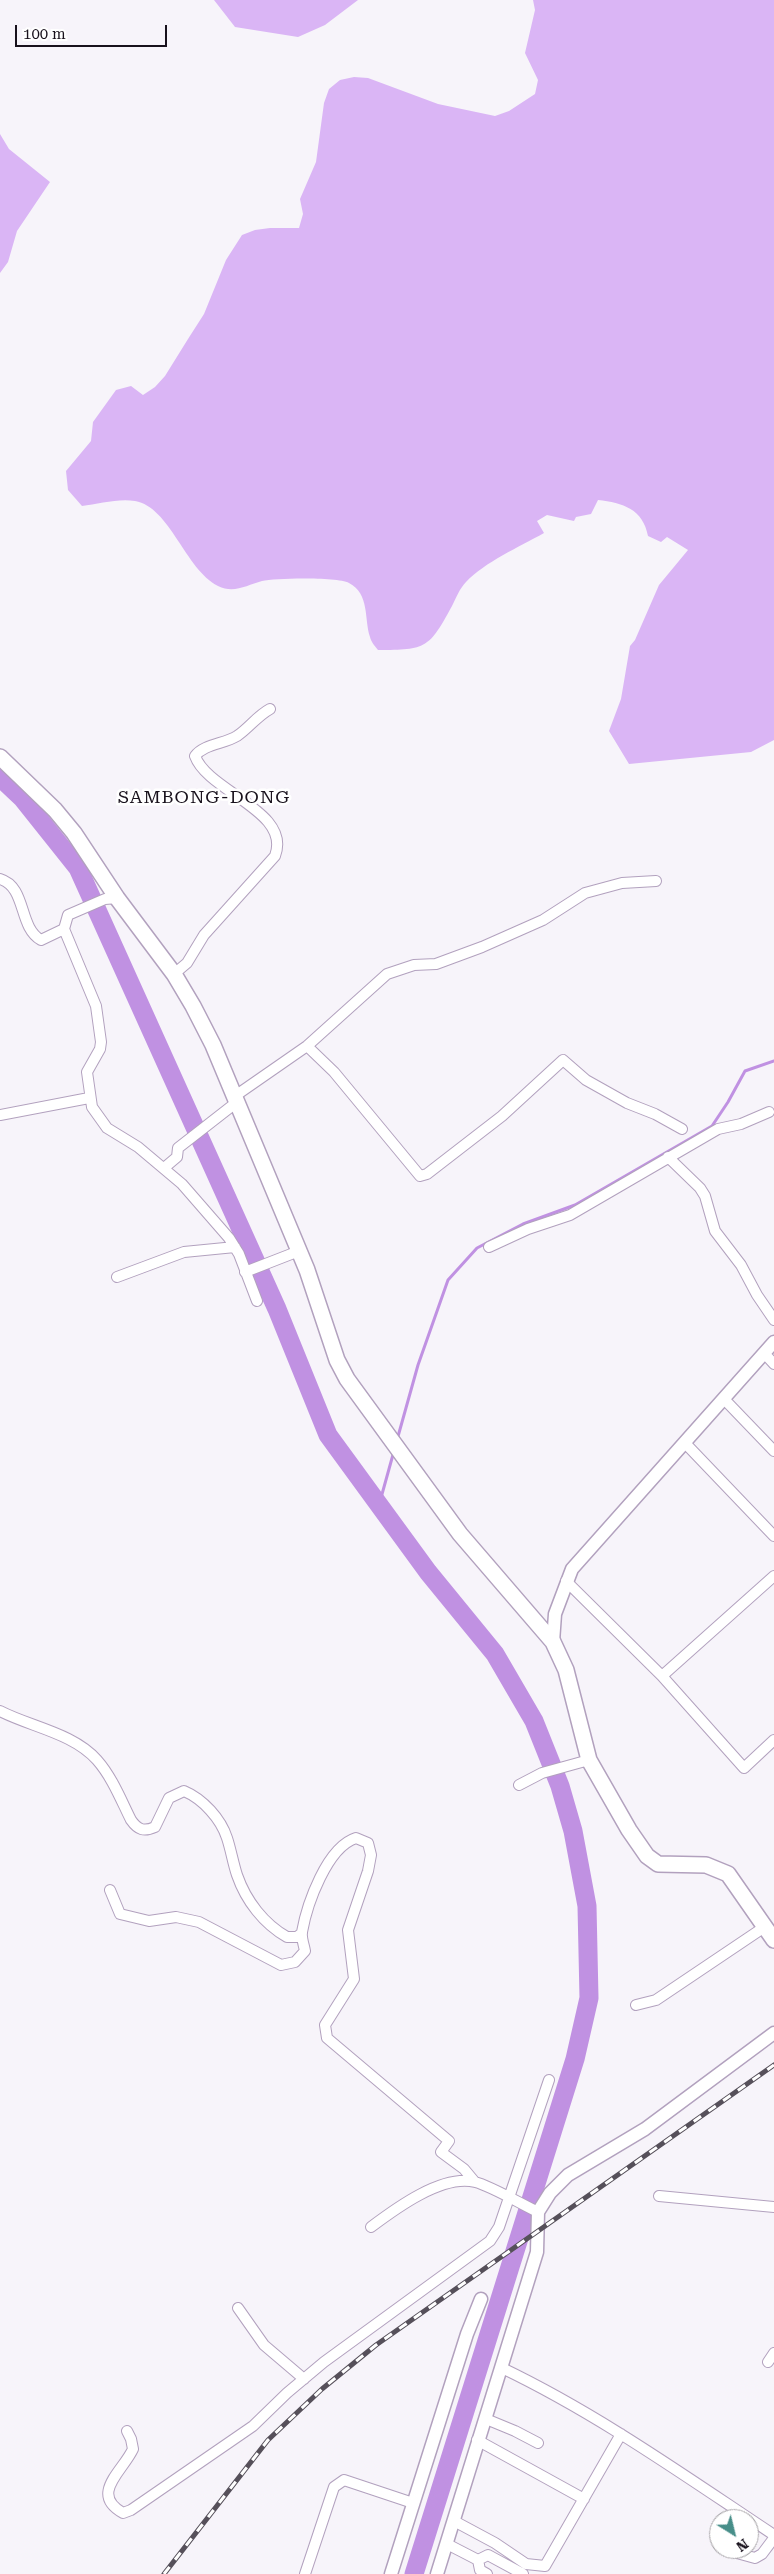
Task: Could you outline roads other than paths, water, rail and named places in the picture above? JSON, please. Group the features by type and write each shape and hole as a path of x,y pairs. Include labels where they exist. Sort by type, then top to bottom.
{"main road":[{"path":"0,757 66,824 111,899 174,974 213,1045 236,1099 318,1300 337,1360 347,1378 460,1534 553,1642 566,1670 590,1760 629,1830 648,1856 658,1864 706,1865 728,1874 770,1923 774,1940"}],"street":[{"path":"174,974 187,963 204,935 275,856 279,846 275,832 268,822 218,782 197,762 195,756 206,748 237,736 258,715 270,709"},
{"path":"0,880 8,882 14,888 30,930 36,937 41,940 64,929"},
{"path":"164,1168 177,1157 178,1148 236,1099 307,1046 387,974 414,965 436,964 482,948 544,920 584,893 622,883 656,881"},
{"path":"111,899 85,907 68,915 64,929 96,1006 101,1042 100,1049 87,1072 89,1098 97,1116 107,1128 164,1168 182,1184 235,1247 247,1272 257,1302"},
{"path":"307,1046 334,1072 420,1176 427,1174 467,1145 563,1060 586,1080 627,1103 655,1114 682,1129"},
{"path":"0,1114 89,1098"},
{"path":"489,1247 528,1229 570,1215 718,1129 741,1124 769,1112"},
{"path":"668,1157 700,1188 705,1196 715,1231 741,1264 757,1295 774,1320"},
{"path":"117,1277 184,1252 235,1247"},
{"path":"247,1272 299,1251"},
{"path":"553,1642 555,1614 566,1581 584,1553 774,1342"},
{"path":"764,1353 774,1364"},
{"path":"724,1399 774,1452"},
{"path":"684,1442 774,1536"},
{"path":"662,1676 774,1576"},
{"path":"566,1581 662,1676 744,1768 774,1740"},
{"path":"0,1711 18,1720 41,1727 86,1749 105,1770 131,1820 136,1827 142,1830 154,1827 169,1798 184,1791 194,1795 204,1803 225,1832 237,1876 252,1905 265,1921 286,1937 297,1937 302,1932 320,1878 332,1857 347,1841 356,1838 368,1843 371,1855 348,1930 354,1979 324,2025 327,2038 449,2141 441,2152 464,2169 474,2181 534,2210"},
{"path":"519,1785 542,1773 590,1760"},
{"path":"110,1890 120,1914 149,1921 176,1917 199,1922 281,1965 295,1962 305,1951 302,1932"},
{"path":"636,2004 656,2000 770,1923"},
{"path":"437,2574 477,2440 486,2419 537,2252 534,2210 568,2175 645,2129 774,2034"},
{"path":"127,2431 133,2449 108,2485 108,2497 117,2510 123,2513 131,2510 254,2426 304,2379 490,2241 499,2227 511,2199 549,2080"},
{"path":"371,2227 404,2202 419,2194 436,2187 474,2181"},
{"path":"659,2196 774,2207"},
{"path":"391,2574 467,2334 481,2299"},
{"path":"238,2308 264,2345 304,2379"},
{"path":"502,2368 555,2393 621,2434 774,2537 759,2556"},
{"path":"486,2419 516,2430 538,2443"},
{"path":"454,2521 495,2543 526,2564 545,2566 621,2434"},
{"path":"477,2440 584,2499"},
{"path":"305,2574 334,2486 339,2482 344,2480 414,2503"},
{"path":"447,2544 478,2560"},
{"path":"478,2560 488,2555 523,2574"},
{"path":"478,2560 480,2570 487,2574"}],"waterway":[{"path":"0,777 23,799 78,868 277,1309 328,1435 428,1572 495,1654 534,1721 560,1786 573,1831 587,1906 589,1998 575,2059 414,2574"},
{"path":"397,1440 418,1365 448,1280 477,1248 523,1224 575,1205 712,1126 745,1071 774,1061"},
{"path":"379,1505 394,1451"}],"railway":[{"path":"164,2574 268,2440 322,2389 376,2345 774,2065"}],"district":[{"name":"SAMBONG-DONG","path":"204,798"}]}
